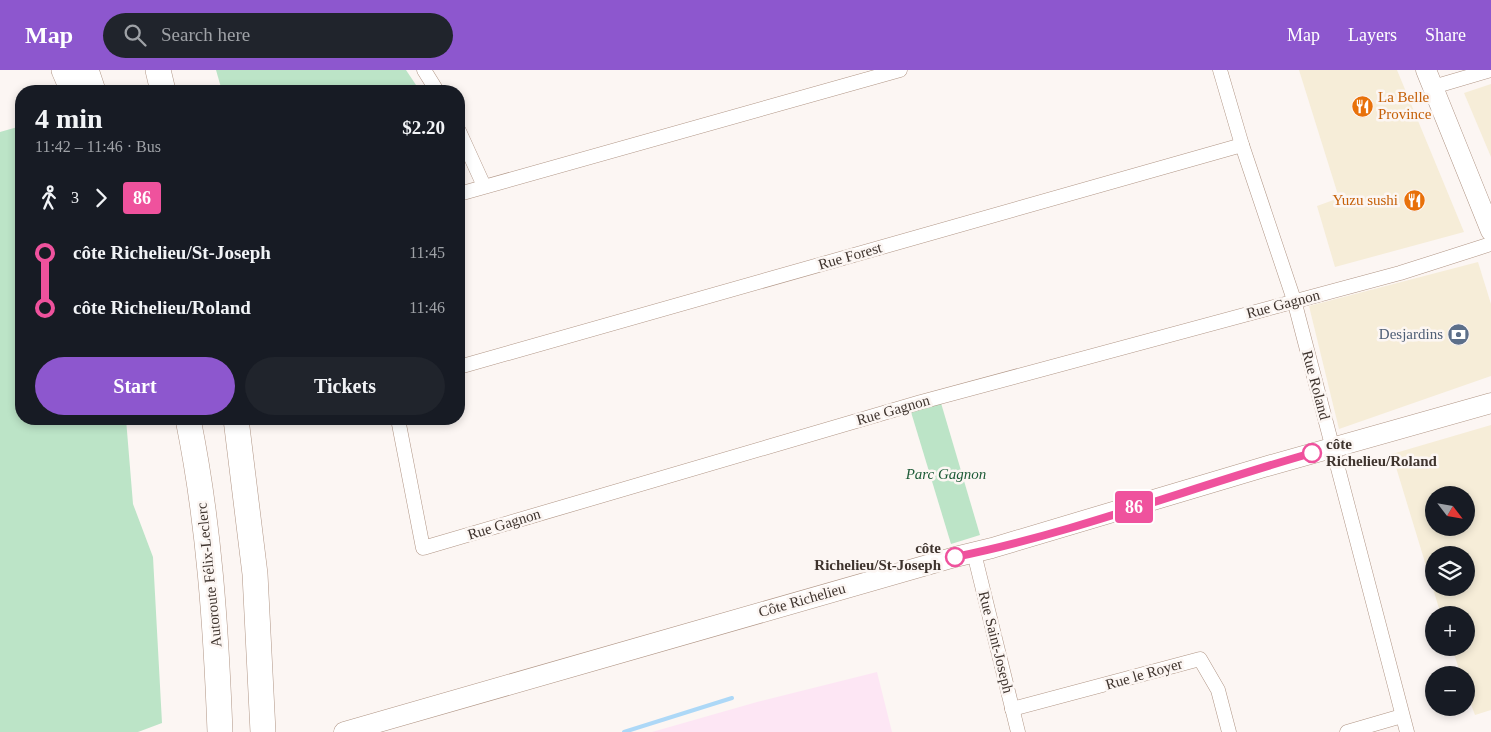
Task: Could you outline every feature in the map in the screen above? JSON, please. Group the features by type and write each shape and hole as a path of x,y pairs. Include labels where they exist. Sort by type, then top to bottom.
{"highway":[{"path":"64,70 70,85"},
{"path":"86,70 91,85"},
{"path":"158,70 162,85"},
{"name":"Autoroute Félix-Leclerc","path":"189,425 211,566 220,732"},
{"path":"237,425 255,574 263,732"}],"street":[{"path":"424,70 433,85"},
{"path":"465,192 900,70"},
{"name":"Rue Roland","path":"1220,70 1242,145 1294,300 1407,732"},
{"path":"1491,70 1430,78 1491,231"},
{"path":"465,144 484,186"},
{"name":"Rue Forest","path":"465,365 1242,145"},
{"name":"Rue Gagnon","path":"399,425 424,548 921,402 1400,273 1491,244"},
{"name":"Côte Richelieu","path":"344,732 1084,522 1491,403"},
{"name":"Rue Saint-Joseph","path":"974,552 1018,732"},
{"name":"Rue le Royer","path":"1012,709 1200,659 1218,690 1229,732"},
{"path":"1347,732 1402,716"}],"shaded area":[{"path":"1299,70 1397,70 1464,232 1335,267 1317,206 1339,198"},
{"path":"1491,84 1491,157 1464,93"},
{"path":"1478,262 1491,304 1491,376 1339,429 1309,306"},
{"path":"1491,425 1491,710 1475,715 1475,666 1458,666 1455,656 1475,656 1475,606 1438,606 1435,596 1475,596 1475,546 1425,546 1425,562 1392,454"},
{"path":"877,672 892,732 652,732 757,702"}],"green space":[{"path":"216,70 406,70 416,85 220,85"},
{"path":"15,128 15,425 126,425 133,504 153,557 162,723 138,732 0,732 0,132"},
{"name":"Parc Gagnon","path":"941,403 980,535 951,544 911,412"}],"waterway":[{"path":"624,732 732,698"}],"bus line":[{"name":"86","path":"955,557 1084,522 1312,453"}],"place":[{"name":"La Belle Province","path":"1362,106"},
{"name":"Yuzu sushi","path":"1414,200"},
{"name":"Desjardins","path":"1459,334"},
{"name":"côte Richelieu/Roland","path":"1312,453"},
{"name":"côte Richelieu/St-Joseph","path":"955,557"}]}
